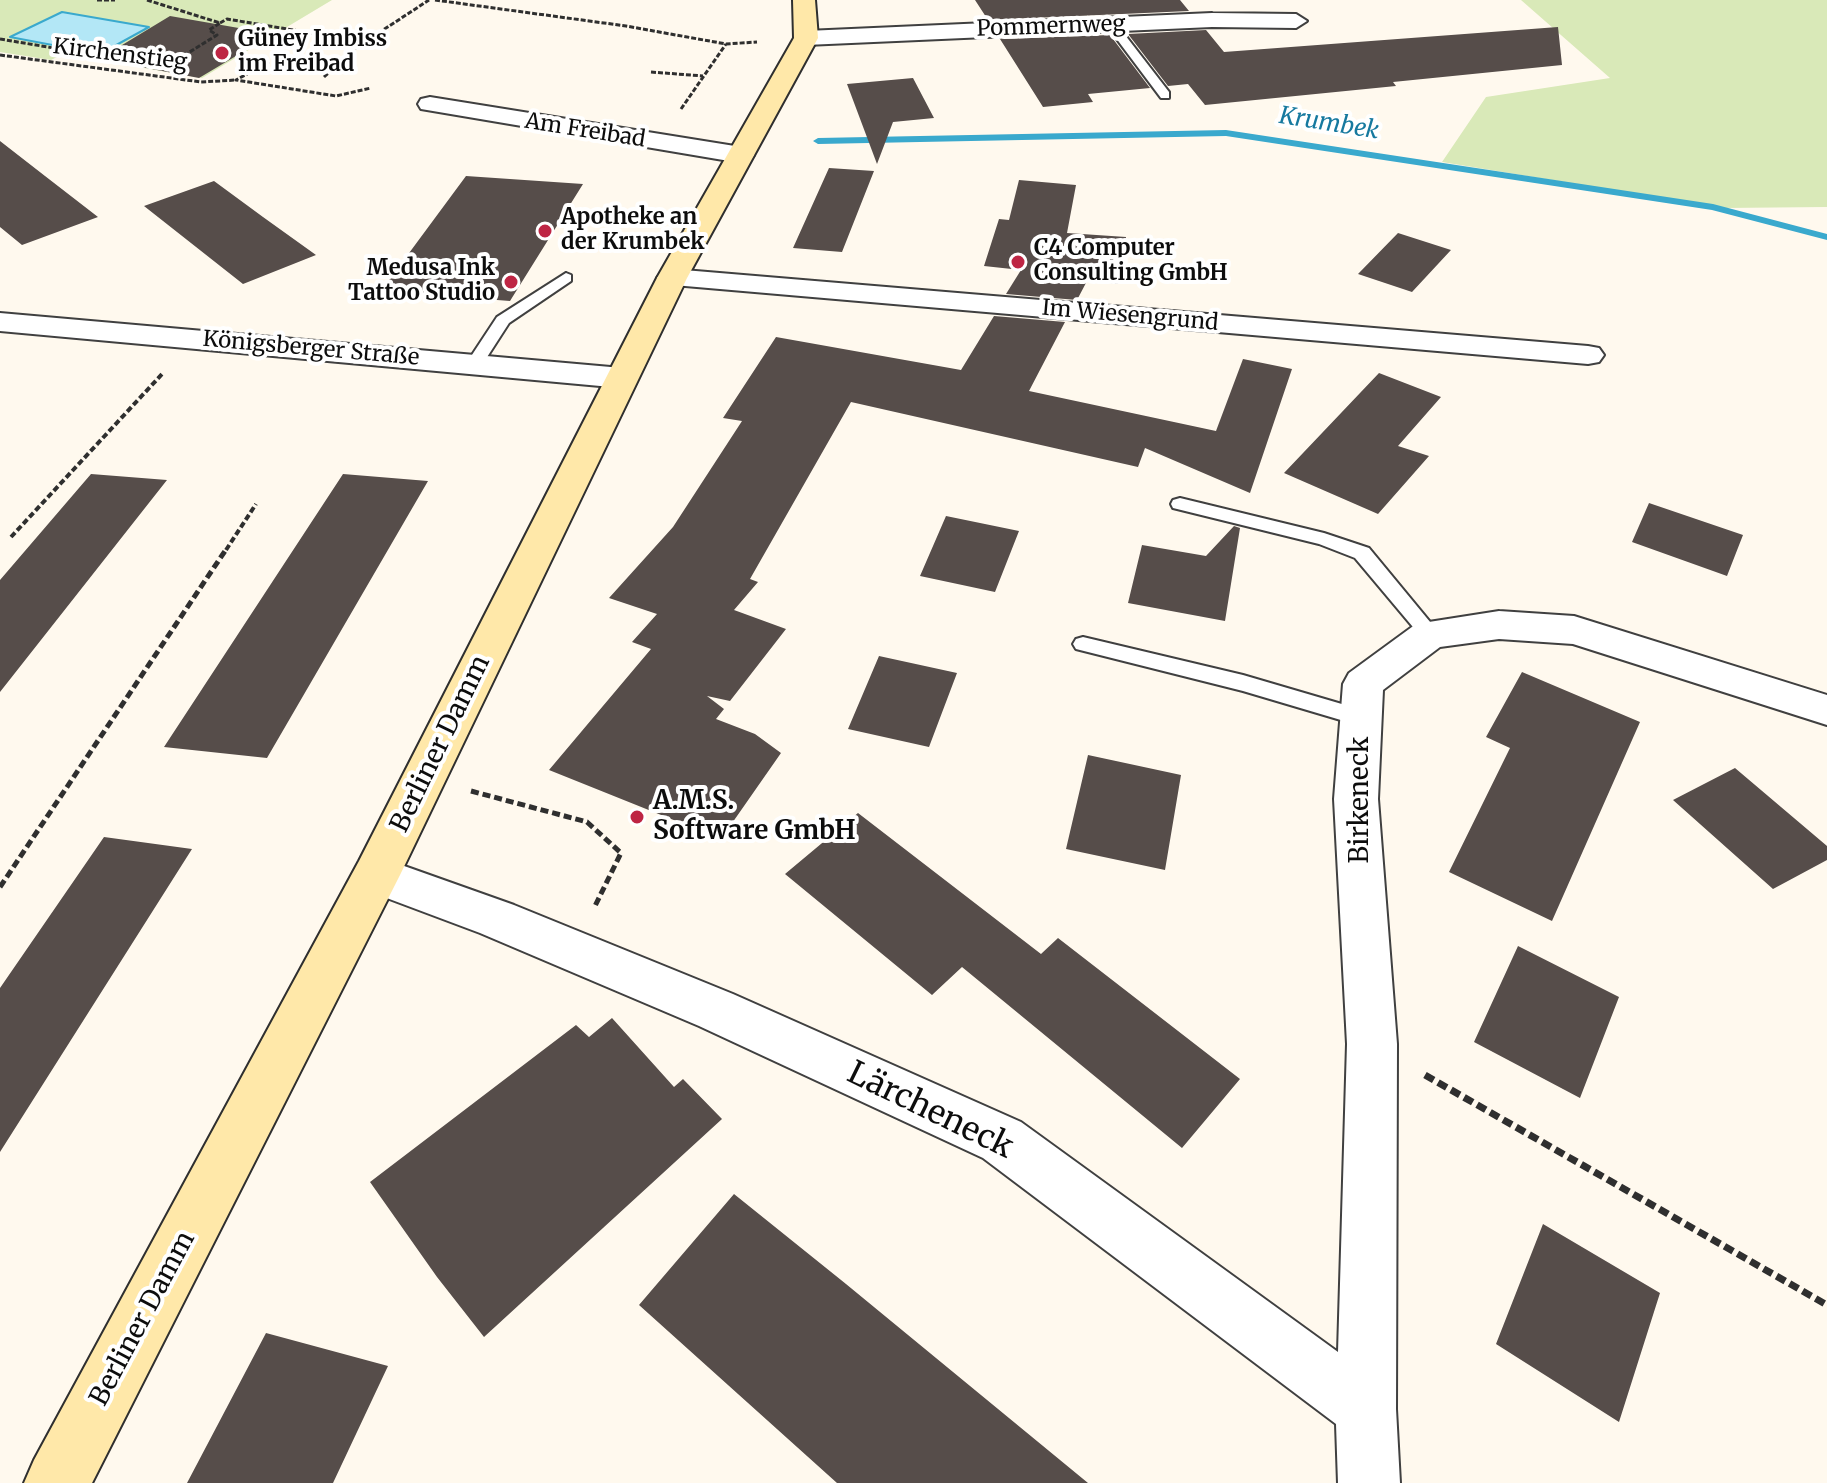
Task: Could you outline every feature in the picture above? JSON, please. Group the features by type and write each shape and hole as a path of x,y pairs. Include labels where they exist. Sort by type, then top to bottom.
{"main road":[{"path":"804,0 806,38"},
{"name":"Berliner Damm","path":"57,1483 376,875 672,278 806,38"}],"street":[{"name":"Pommernweg","path":"806,38 1212,20 1296,21"},
{"name":"Am Freibad","path":"430,104 749,141"},
{"name":"Im Wiesengrund","path":"672,278 1588,355"},
{"name":"Königsberger Straße","path":"0,322 622,378"},
{"name":"Birkeneck","path":"1366,1409 1372,1044 1356,799 1363,684 1430,634 1499,625 1574,630 1827,710"},
{"name":"Lärcheneck","path":"376,875 573,950 716,1010 1002,1140 1366,1409"},
{"path":"1366,1409 1369,1483"}],"lane":[{"path":"1111,24 1165,95"},
{"path":"474,364 503,320 566,278"},
{"path":"1180,504 1324,539 1362,553 1430,634"},
{"path":"1083,644 1243,683 1361,718"}],"path":[{"path":"97,0 115,0"},
{"path":"147,0 220,23"},
{"path":"324,77 357,47 432,0 626,26 726,44 806,38"},
{"path":"180,58 217,35 209,30 227,19 317,34"},
{"path":"0,39 107,57 128,45"},
{"path":"679,112 726,44"},
{"name":"Kirchenstieg","path":"0,55 201,82 236,80 336,96 371,88"},
{"path":"236,80 269,62"},
{"path":"651,72 704,76"},
{"path":"11,537 195,339"},
{"path":"0,887 256,504"},
{"path":"424,779 587,822 621,853 573,950"},
{"path":"1372,1044 1827,1305"}],"green space":[{"path":"0,0 332,0 202,78 63,54 51,60 0,52"},
{"path":"1521,0 1827,0 1827,207 1723,208 1442,162 1486,97 1610,78"}],"water":[{"path":"62,12 149,27 100,54 10,37"}],"building":[{"path":"975,0 1180,0 1189,11 988,20"},
{"path":"170,16 273,34 199,78 99,59"},
{"path":"1558,27 1562,65 1205,105 1188,84 1168,86 1128,34 1206,30 1224,52"},
{"path":"1110,35 1150,88 1088,94 1093,102 1043,107 1000,39"},
{"path":"913,78 934,118 893,122 877,164 847,84"},
{"path":"0,141 98,217 22,245 0,227"},
{"path":"829,168 874,171 842,252 793,248"},
{"path":"466,176 583,184 510,301 381,291"},
{"path":"1019,180 1076,185 1067,233 1126,237 1122,284 1087,281 1077,300 1006,294 1021,270 984,266 999,219 1009,220"},
{"path":"214,181 316,255 243,284 144,206"},
{"path":"1398,233 1451,250 1412,292 1358,274"},
{"path":"994,316 1065,322 1029,391 1216,431 1243,359 1292,369 1250,493 1145,448 1138,467 851,402 750,579 758,582 734,610 786,629 730,701 707,696 724,709 716,719 755,734 781,753 721,839 549,770 651,649 632,642 657,614 609,598 673,527 742,421 723,418 776,337 961,370"},
{"path":"1379,373 1441,397 1398,446 1429,456 1378,514 1284,473"},
{"path":"91,474 167,480 0,692 0,580"},
{"path":"343,474 428,481 267,758 164,747"},
{"path":"1649,503 1743,535 1727,576 1632,542"},
{"path":"946,516 1019,531 995,592 920,576"},
{"path":"1234,526 1240,528 1225,621 1128,603 1142,545 1206,556"},
{"path":"879,656 957,673 929,747 848,729"},
{"path":"1522,672 1640,722 1552,921 1449,872 1510,748 1486,737"},
{"path":"1088,755 1181,775 1165,870 1066,849"},
{"path":"1735,768 1827,846 1827,860 1773,889 1673,800"},
{"path":"858,813 1041,954 1058,938 1240,1079 1182,1148 962,967 932,995 785,874"},
{"path":"104,837 192,849 0,1152 0,988"},
{"path":"1518,946 1619,997 1580,1098 1474,1042"},
{"path":"612,1018 674,1087 683,1079 722,1119 484,1337 370,1182 576,1025 589,1037"},
{"path":"734,1194 1088,1483 837,1483 639,1305"},
{"path":"1543,1224 1660,1293 1619,1422 1496,1344"},
{"path":"266,1333 388,1366 333,1483 187,1483"}],"waterway":[{"name":"Krumbek","path":"818,141 1226,133 1713,207 1827,237"}],"place":[{"name":"Güney Imbiss im Freibad","path":"222,53"},
{"name":"Apotheke an der Krumbek","path":"545,231"},
{"name":"C4 Computer Consulting GmbH","path":"1018,262"},
{"name":"Medusa Ink Tattoo Studio","path":"511,282"},
{"name":"A.M.S. Software GmbH","path":"637,817"}]}
